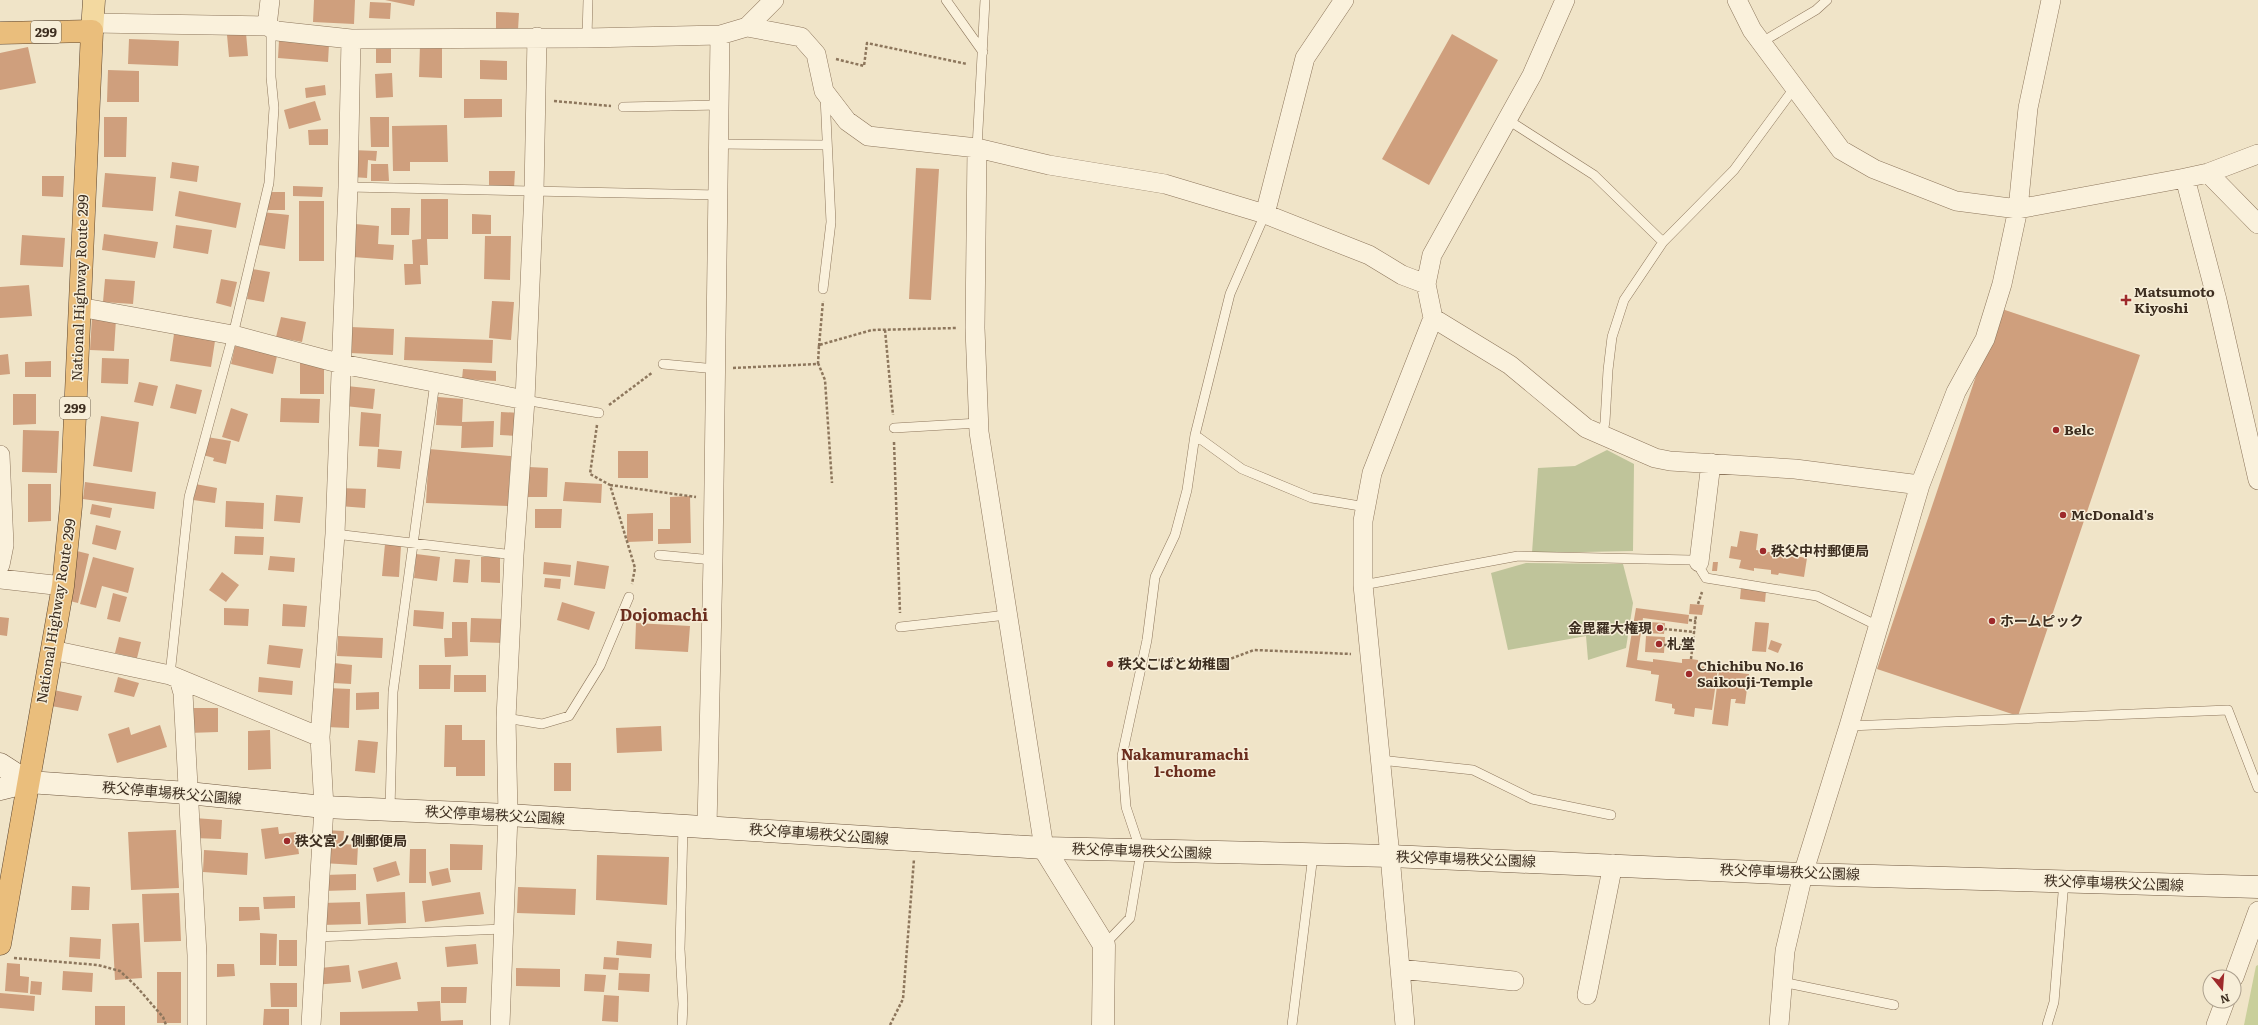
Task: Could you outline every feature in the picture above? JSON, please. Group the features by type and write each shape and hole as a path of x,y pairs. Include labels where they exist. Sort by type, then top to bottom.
{"highway":[{"name":"299","path":"0,33 93,27"},
{"name":"National Highway Route 299","path":"2,946 28,782 63,586 72,506 79,307 93,27"}],"main road":[{"path":"93,27 94,0"},
{"name":"秩父停車場秩父公園線","path":"0,764 28,782"},
{"name":"秩父停車場秩父公園線","path":"0,789 28,782 188,793 324,807 508,815 1044,848 1141,852 1390,856 1613,864 1803,874 2258,888"},
{"path":"1044,848 1104,945 1103,1025"}],"street":[{"path":"269,27 270,0"},
{"path":"93,27 269,27 277,30 351,39 537,37 586,38 720,35 746,26 774,0"},
{"path":"1265,214 1305,58 1344,0"},
{"path":"1405,1025 1363,585 1363,521 1372,472 1433,318 1426,284 1432,255 1532,75 1565,0"},
{"path":"1737,0 1752,30 1841,150 1874,169 1956,201 2018,208 2208,173 2258,154"},
{"path":"1779,1025 1785,951 1803,874 1849,726 1920,485 1956,392 1985,339 2002,284 2018,208 2028,108 2051,0"},
{"path":"746,26 801,37 816,54 824,91 847,121 868,136 977,148 1049,165 1165,184 1265,214 1369,255 1402,275 1426,284"},
{"path":"707,827 714,500 720,35"},
{"path":"500,1025 508,815 506,718 514,555 525,400 534,191 537,37"},
{"path":"311,1025 324,807 320,737 336,534 348,187 351,39"},
{"path":"977,148 975,328 979,423 1007,615 1044,848"},
{"path":"2208,173 2258,224"},
{"path":"2185,178 2217,300 2258,480"},
{"path":"79,307 233,335 342,364 525,400"},
{"path":"1433,318 1510,365 1586,428 1655,458 1670,461 1795,469 1920,485"},
{"path":"0,455 4,545 0,565"},
{"path":"1699,562 1711,463"},
{"path":"0,579 63,586"},
{"path":"52,650 174,677 320,737"},
{"path":"174,677 183,693 197,955 196,1025"},
{"path":"1587,995 1613,864"},
{"path":"2237,969 2258,911"},
{"path":"1400,969 1514,981"},
{"path":"2216,1025 2222,1009"}],"lane":[{"path":"586,38 588,0"},
{"path":"946,0 983,52"},
{"path":"977,148 985,0"},
{"path":"1762,42 1816,10 1827,0"},
{"path":"174,677 190,497 233,335 269,183 274,108 269,27"},
{"path":"1602,436 1605,422 1608,370 1612,337 1622,308 1638,277 1663,242 1734,170 1795,87"},
{"path":"824,91 831,222 824,288"},
{"path":"623,107 719,105"},
{"path":"1508,120 1594,175 1663,242"},
{"path":"719,144 827,144"},
{"path":"348,187 718,195"},
{"path":"1104,945 1130,918 1141,852 1126,807 1122,756 1147,640 1155,577 1175,535 1187,490 1195,435 1230,294 1265,214"},
{"path":"663,364 716,369"},
{"path":"390,810 393,692 435,382"},
{"path":"525,400 599,413"},
{"path":"894,428 979,423"},
{"path":"1195,435 1242,469 1312,498 1366,507"},
{"path":"336,534 514,555"},
{"path":"659,555 713,560"},
{"path":"1363,585 1518,556 1699,562 1701,570 1706,578 1817,596 1878,626"},
{"path":"506,718 542,724 570,716 600,666 629,597"},
{"path":"900,628 1007,615"},
{"path":"1849,726 2228,710 2258,788"},
{"path":"1380,760 1473,770 1532,799 1611,815"},
{"path":"682,1025 680,949 683,826"},
{"path":"1292,1025 1313,855"},
{"path":"2047,1025 2054,1002 2064,881"},
{"path":"316,937 504,929"},
{"path":"1782,982 1894,1005"}],"path":[{"path":"816,54 864,66 867,43 982,68"},
{"path":"535,99 623,107"},
{"path":"824,288 818,364 825,380 832,484"},
{"path":"819,345 872,330 975,328"},
{"path":"885,330 894,428 900,628"},
{"path":"663,364 599,413 590,474 610,485 714,500"},
{"path":"716,369 818,364"},
{"path":"610,485 635,568 629,597"},
{"path":"1691,659 1696,614"},
{"path":"1689,620 1696,621"},
{"path":"1664,629 1695,632"},
{"path":"1664,646 1693,646"},
{"path":"1142,660 1222,662 1254,650 1370,654"},
{"path":"890,1025 903,999 916,840"},
{"path":"2,946 98,965 120,971 163,1017 166,1025"}],"green space":[{"path":"1607,450 1634,464 1633,551 1532,553 1538,468 1575,466"},
{"path":"1526,563 1623,564 1633,603 1626,648 1588,660 1586,636 1508,650 1491,573"},
{"path":"2258,965 2258,1025 2244,1025 2256,966"}],"building":[{"path":"314,0 355,0 354,24 313,22"},
{"path":"385,0 415,0 414,6"},
{"path":"370,2 391,3 390,19 369,18"},
{"path":"496,12 519,13 518,30 496,29"},
{"path":"246,33 248,56 229,57 227,35"},
{"path":"1452,34 1498,60 1429,185 1382,159"},
{"path":"129,39 179,41 178,66 128,64"},
{"path":"279,40 329,44 328,62 278,58"},
{"path":"376,44 391,44 391,63 376,63"},
{"path":"420,45 442,46 442,78 419,77"},
{"path":"28,47 36,83 0,90 0,53"},
{"path":"480,60 507,61 507,80 480,79"},
{"path":"108,70 139,71 139,102 107,102"},
{"path":"392,73 393,97 376,98 375,74"},
{"path":"325,85 326,95 306,98 305,88"},
{"path":"464,99 502,99 502,117 464,118"},
{"path":"315,101 321,120 289,129 284,110"},
{"path":"104,117 127,117 126,157 104,157"},
{"path":"370,117 389,117 389,147 371,147"},
{"path":"447,125 448,162 410,162 410,171 393,171 392,126"},
{"path":"328,129 328,145 309,145 308,130"},
{"path":"352,150 377,151 376,161 368,160 367,178 352,177"},
{"path":"172,162 199,166 197,182 170,178"},
{"path":"371,164 388,164 389,181 371,181"},
{"path":"916,168 939,169 931,300 909,299"},
{"path":"489,171 515,171 514,188 489,188"},
{"path":"105,173 156,177 153,211 102,207"},
{"path":"42,176 64,176 63,197 42,196"},
{"path":"293,186 323,187 322,197 293,196"},
{"path":"179,191 241,203 236,228 175,216"},
{"path":"268,192 285,192 285,210 268,210"},
{"path":"421,199 448,199 448,239 427,239 428,265 420,265 421,284 405,285 404,264 413,264 412,240 421,239"},
{"path":"299,201 324,201 324,261 299,261"},
{"path":"391,208 410,208 409,235 391,235"},
{"path":"262,212 289,215 285,249 259,245"},
{"path":"472,214 491,215 491,234 472,234"},
{"path":"355,224 379,226 378,244 394,245 393,260 353,257"},
{"path":"176,225 212,230 208,254 173,248"},
{"path":"104,234 158,242 155,258 102,250"},
{"path":"22,235 65,238 63,267 20,265"},
{"path":"485,236 511,236 510,280 484,279"},
{"path":"252,269 270,272 264,302 247,299"},
{"path":"105,279 135,281 133,304 103,302"},
{"path":"221,279 237,282 231,307 216,303"},
{"path":"29,285 32,316 0,318 0,287"},
{"path":"492,301 514,302 511,340 489,338"},
{"path":"1999,308 2140,355 2018,716 1877,669"},
{"path":"281,317 306,322 302,342 276,337"},
{"path":"92,318 116,319 114,351 90,350"},
{"path":"351,327 394,329 393,355 350,353"},
{"path":"174,334 215,341 211,367 170,361"},
{"path":"405,337 493,340 492,363 404,360"},
{"path":"235,346 277,356 273,374 231,364"},
{"path":"8,354 10,374 0,375 0,355"},
{"path":"102,358 129,359 128,384 101,383"},
{"path":"51,361 51,377 25,377 25,362"},
{"path":"300,363 324,364 324,394 300,394"},
{"path":"463,369 496,371 496,381 462,379"},
{"path":"139,382 158,386 153,406 134,402"},
{"path":"176,384 202,390 196,414 170,408"},
{"path":"347,386 375,389 373,409 345,406"},
{"path":"13,394 36,394 36,424 13,425"},
{"path":"438,397 463,399 462,422 494,421 493,447 461,448 462,426 436,425"},
{"path":"281,398 320,399 319,423 280,422"},
{"path":"231,408 248,414 239,442 222,437"},
{"path":"361,412 381,414 379,447 359,446"},
{"path":"501,412 521,413 520,436 500,435"},
{"path":"101,416 139,422 132,472 93,466"},
{"path":"23,430 59,431 57,473 22,472"},
{"path":"207,437 231,441 226,464 213,461 214,458 203,455"},
{"path":"378,449 402,451 400,469 377,467"},
{"path":"429,449 511,456 508,506 426,503"},
{"path":"618,451 648,451 648,478 618,478"},
{"path":"529,467 548,468 547,497 528,497"},
{"path":"85,482 156,492 154,509 83,499"},
{"path":"565,482 602,484 601,503 563,501"},
{"path":"28,484 51,484 51,521 28,522"},
{"path":"195,484 217,488 215,503 193,500"},
{"path":"340,488 366,489 365,508 339,506"},
{"path":"276,495 303,497 300,523 274,521"},
{"path":"690,496 691,543 658,544 658,529 670,529 670,497"},
{"path":"226,501 264,503 263,529 225,527"},
{"path":"92,504 112,508 110,518 90,514"},
{"path":"535,509 562,509 561,528 535,528"},
{"path":"653,513 653,541 627,542 627,514"},
{"path":"96,525 121,531 116,550 92,544"},
{"path":"1740,531 1758,534 1756,550 1807,558 1804,577 1779,573 1778,575 1771,574 1771,570 1754,568 1754,571 1739,568 1741,560 1729,558 1731,546 1737,547"},
{"path":"235,536 264,537 263,555 234,554"},
{"path":"385,544 401,546 399,577 382,576"},
{"path":"73,550 89,554 78,603 61,599"},
{"path":"416,554 440,557 437,581 414,578"},
{"path":"270,556 295,558 294,572 268,570"},
{"path":"93,557 134,568 128,593 102,586 96,608 80,604"},
{"path":"481,557 500,557 500,583 481,582"},
{"path":"455,559 470,560 468,583 453,582"},
{"path":"577,561 609,566 605,589 574,585"},
{"path":"544,562 571,565 570,577 543,574"},
{"path":"1713,562 1718,562 1717,571 1712,571"},
{"path":"222,572 239,585 226,602 209,590"},
{"path":"545,578 561,579 560,589 544,587"},
{"path":"1741,588 1766,591 1765,602 1740,599"},
{"path":"113,593 127,597 120,622 107,619"},
{"path":"562,602 595,612 589,630 557,620"},
{"path":"283,604 307,606 305,627 282,626"},
{"path":"1690,604 1704,605 1702,615 1689,614"},
{"path":"224,608 249,609 248,626 224,625"},
{"path":"1636,608 1689,615 1688,624 1643,618 1637,660 1653,662 1653,659 1682,663 1682,659 1691,659 1698,660 1698,666 1718,668 1712,710 1695,708 1694,717 1674,714 1675,709 1672,708 1672,704 1655,701 1659,675 1651,674 1651,671 1626,667"},
{"path":"414,610 444,612 443,629 413,626"},
{"path":"0,617 9,618 7,636 0,635"},
{"path":"471,618 505,619 504,643 470,642"},
{"path":"452,622 467,622 468,656 445,657 444,638 452,638"},
{"path":"1649,622 1665,623 1664,634 1648,633"},
{"path":"1755,622 1769,623 1766,652 1752,651"},
{"path":"636,623 690,626 688,652 635,649"},
{"path":"338,636 383,638 382,658 337,656"},
{"path":"1646,636 1665,637 1664,653 1645,652"},
{"path":"119,637 141,642 137,658 115,653"},
{"path":"1771,640 1782,644 1778,653 1768,649"},
{"path":"269,645 303,649 300,668 267,664"},
{"path":"334,663 352,665 351,684 333,683"},
{"path":"419,665 451,665 450,689 419,689"},
{"path":"1719,671 1749,674 1745,704 1735,703 1736,699 1731,699 1728,726 1712,724"},
{"path":"454,675 486,675 486,692 454,692"},
{"path":"118,677 139,683 134,697 114,692"},
{"path":"259,677 293,681 292,695 258,692"},
{"path":"327,688 350,689 349,728 326,727"},
{"path":"49,689 82,696 78,711 46,705"},
{"path":"379,692 379,709 356,710 356,693"},
{"path":"187,708 218,708 218,732 188,733"},
{"path":"160,725 167,747 117,763 108,734 129,727 131,735"},
{"path":"445,725 462,725 462,740 485,740 485,776 456,776 456,767 444,767"},
{"path":"661,726 662,751 617,753 616,728"},
{"path":"270,730 271,769 248,770 248,731"},
{"path":"358,740 378,742 375,773 355,771"},
{"path":"554,763 571,763 571,791 554,791"},
{"path":"194,818 222,820 221,839 193,838"},
{"path":"278,827 279,834 296,832 299,854 265,859 261,829"},
{"path":"176,830 179,888 131,890 128,832"},
{"path":"324,830 344,831 343,844 358,845 357,865 322,863"},
{"path":"450,844 483,845 482,870 450,870"},
{"path":"410,849 426,849 426,883 409,883"},
{"path":"204,850 248,853 247,875 203,872"},
{"path":"597,855 669,857 667,905 596,900"},
{"path":"396,861 400,875 377,882 373,868"},
{"path":"448,868 451,882 432,886 429,872"},
{"path":"356,874 356,890 324,891 324,875"},
{"path":"72,886 90,887 89,910 71,910"},
{"path":"518,887 576,889 575,915 517,913"},
{"path":"405,892 406,923 368,925 366,894"},
{"path":"480,892 484,914 425,922 422,901"},
{"path":"179,893 181,941 144,942 142,894"},
{"path":"295,896 295,908 264,909 263,897"},
{"path":"360,902 361,924 322,925 321,903"},
{"path":"239,907 259,907 260,920 239,921"},
{"path":"139,923 142,978 115,980 112,924"},
{"path":"260,933 277,934 276,965 260,965"},
{"path":"70,937 101,939 100,959 69,957"},
{"path":"279,940 297,940 297,966 279,966"},
{"path":"617,941 652,944 651,958 616,955"},
{"path":"476,944 478,964 447,967 445,947"},
{"path":"604,957 619,958 618,970 603,969"},
{"path":"397,962 401,979 362,989 358,971"},
{"path":"7,963 20,964 20,976 29,977 28,993 5,991"},
{"path":"217,964 234,964 235,976 217,977"},
{"path":"349,965 351,982 313,985 311,969"},
{"path":"516,968 560,969 560,987 516,986"},
{"path":"63,971 93,973 92,992 62,990"},
{"path":"157,972 181,972 181,1023 157,1023"},
{"path":"619,973 650,974 649,992 618,990"},
{"path":"585,974 606,975 604,992 584,991"},
{"path":"31,981 42,982 41,995 30,994"},
{"path":"270,983 297,983 297,1007 271,1007"},
{"path":"441,987 467,987 466,1003 441,1003"},
{"path":"0,993 35,996 34,1011 0,1008"},
{"path":"604,995 619,996 618,1022 602,1021"},
{"path":"440,1001 441,1021 463,1020 463,1025 340,1025 340,1012 418,1011 417,1002"},
{"path":"95,1006 125,1006 125,1025 95,1025"},
{"path":"264,1009 289,1009 289,1025 263,1025"}],"place":[{"name":"Matsumoto Kiyoshi","path":"2126,300"},
{"name":"Belc","path":"2056,430"},
{"name":"McDonald's","path":"2063,515"},
{"name":"秩父中村郵便局","path":"1763,551"},
{"name":"ホームピック","path":"1992,621"},
{"name":"金毘羅大権現","path":"1660,628"},
{"name":"札堂","path":"1659,644"},
{"name":"秩父こばと幼稚園","path":"1110,664"},
{"name":"Chichibu No.16 Saikouji-Temple","path":"1689,674"},
{"name":"秩父宮ノ側郵便局","path":"287,841"}],"district":[{"name":"Dojomachi","path":"664,615"},
{"name":"Nakamuramachi 1-chome","path":"1185,764"}]}
